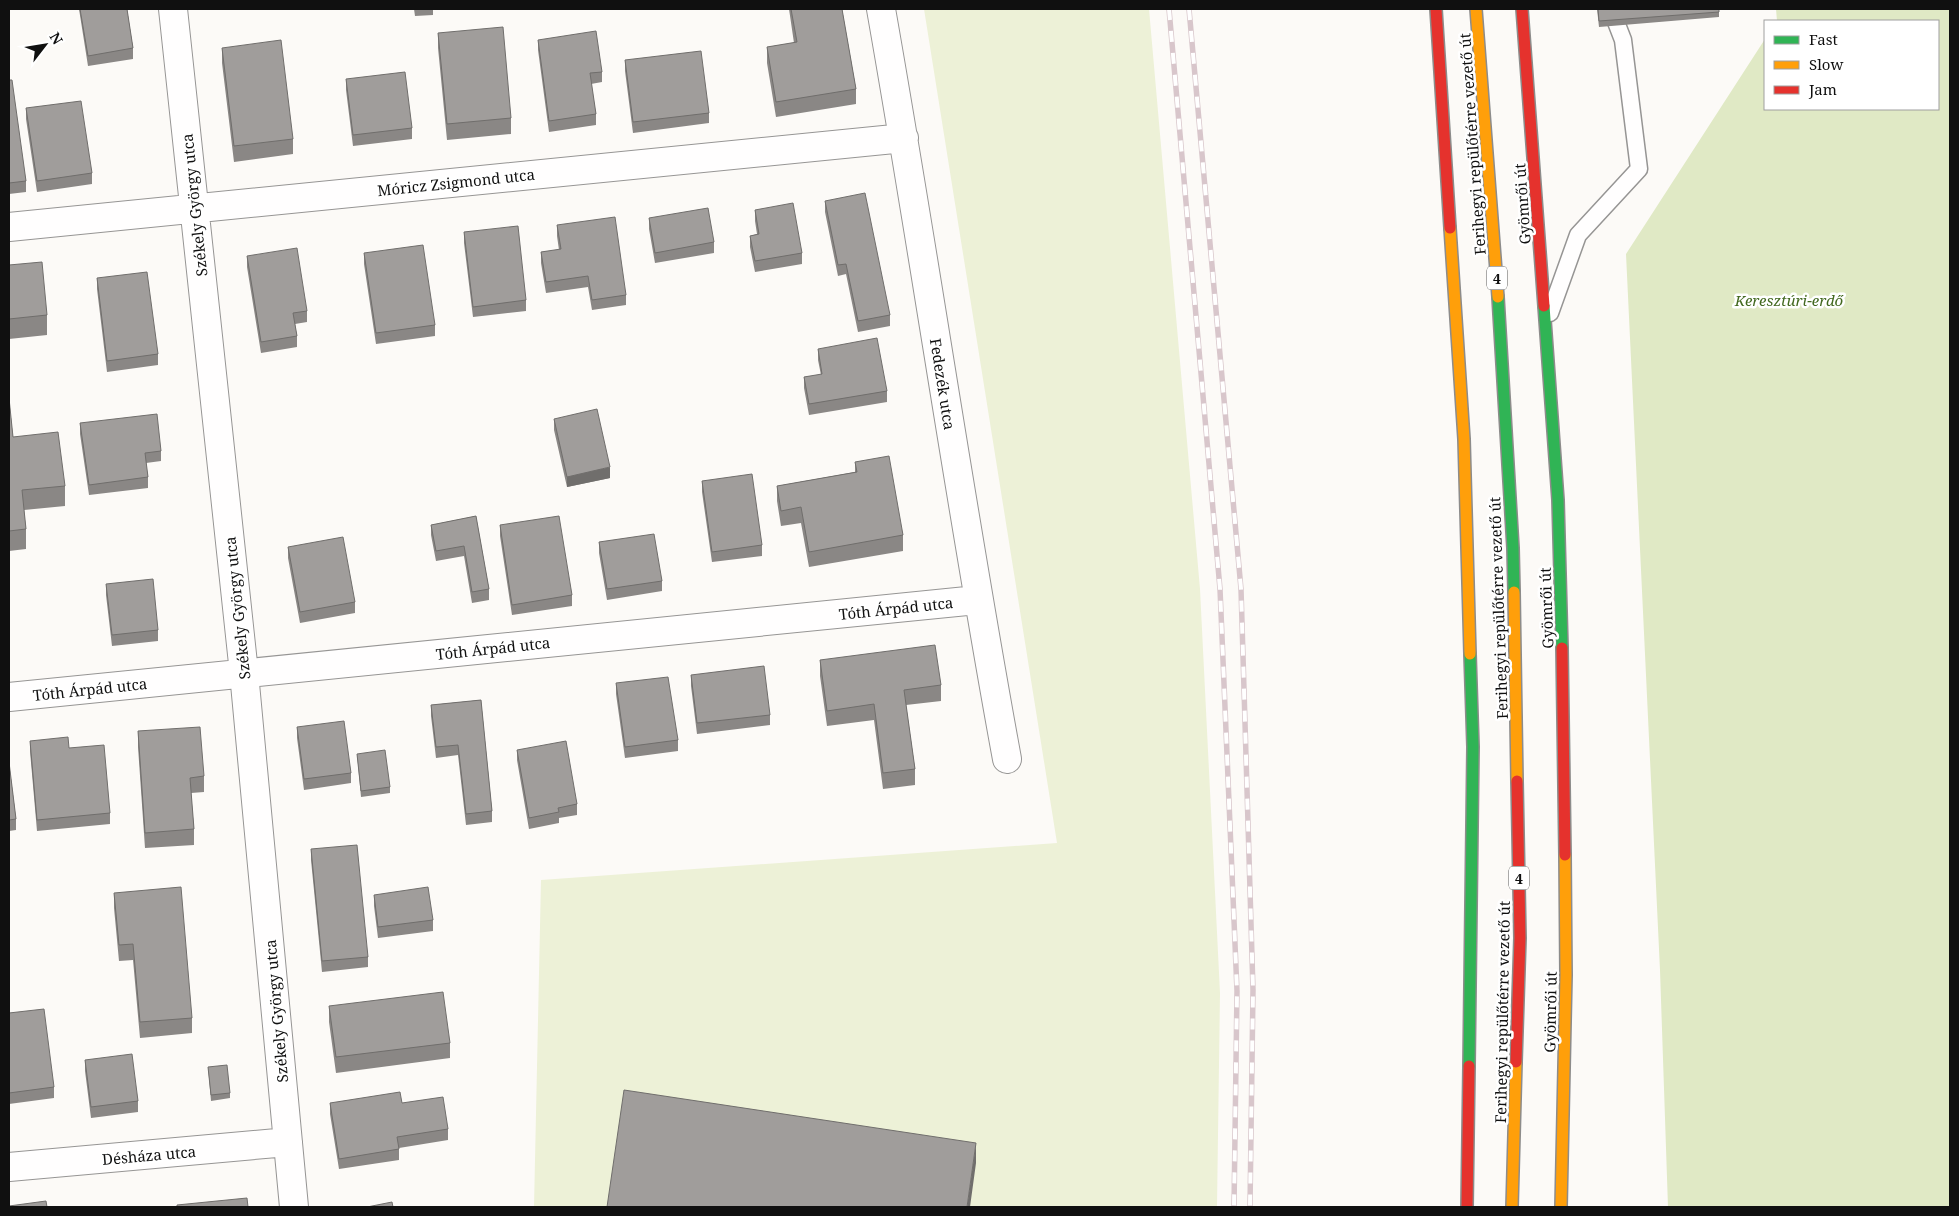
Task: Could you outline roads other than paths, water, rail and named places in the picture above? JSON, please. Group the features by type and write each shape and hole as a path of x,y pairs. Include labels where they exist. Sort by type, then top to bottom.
{"street":[{"name":"Székely György utca","path":"173,9 244,673 294,1207"},
{"name":"Fedezék utca","path":"881,9 904,138 977,600 1007,759"},
{"path":"1436,9 1464,439 1472,727 1467,1207"},
{"name":"Ferihegyi repülőtérre vezető út","path":"1476,9 1494,222 1513,548 1520,938 1512,1207"},
{"name":"Gyömrői út","path":"1522,9 1558,500 1563,668 1566,975 1560,1207"},
{"name":"Móricz Zsigmond utca","path":"9,227 904,138"},
{"name":"Tóth Árpád utca","path":"9,698 977,600"},
{"name":"Désháza utca","path":"9,1167 288,1142"}],"lane":[{"path":"1546,322 1578,235 1638,169 1624,40 1612,9"}],"railway":[{"path":"1169,9 1220,589 1237,991 1234,1207"},
{"path":"1189,9 1241,589 1253,990 1250,1207"}],"park label":[{"name":"Keresztúri-erdő","path":"1789,300"}]}
